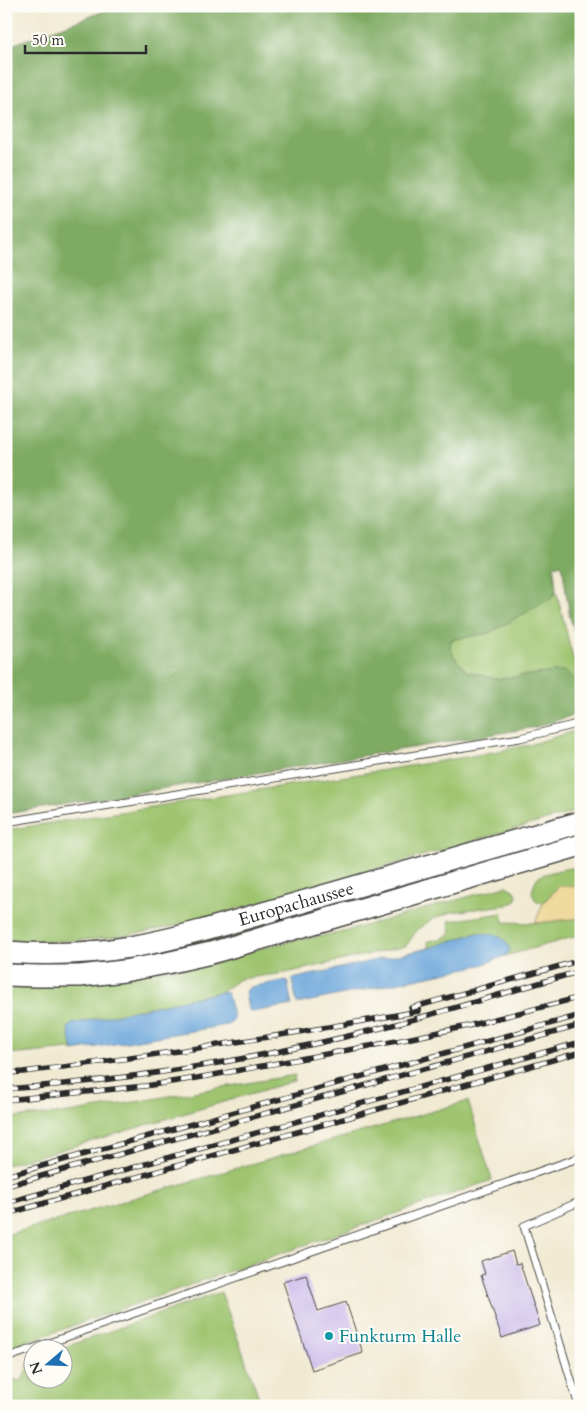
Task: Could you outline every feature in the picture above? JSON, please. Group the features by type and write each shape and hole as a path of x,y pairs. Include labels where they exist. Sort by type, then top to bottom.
{"main road":[{"name":"Europachaussee","path":"6,952 94,951 128,947 201,932 581,822"},
{"name":"Europachaussee","path":"6,975 80,976 124,971 167,963 314,924 581,846"}],"lane":[{"path":"6,822 511,740 574,725 581,721"},
{"path":"6,1358 581,1157"},
{"path":"579,1406 524,1226 581,1201"}],"green space":[{"path":"118,6 581,6 581,650 570,618 562,564 554,566 556,590 552,598 489,633 451,640 450,647 453,655 466,671 496,679 564,671 579,682 581,699 577,714 536,727 6,814 6,47"},
{"path":"556,590 579,682 564,671 496,679 466,671 453,655 450,647 451,640 489,633 552,598"},
{"path":"581,729 581,810 173,926 123,936 84,940 6,941 6,830 466,757 529,745"},
{"path":"581,828 581,833 181,949 103,962 45,965 6,964 6,959 67,959"},
{"path":"581,866 581,886 559,886 543,903 536,901 532,893 537,878 551,872"},
{"path":"506,886 515,891 517,895 515,902 506,905 452,912 431,920 417,930 406,946 286,973 239,979 221,992 72,1024 68,1028 73,1051 69,1049 21,1054 6,1052 6,983 174,969 300,939 339,933"},
{"path":"502,913 504,922 535,923 581,918 581,935 505,956 510,950 477,933 429,948 428,941 440,940 451,933 449,921"},
{"path":"295,1075 294,1081 6,1165 6,1118 69,1113"},
{"path":"468,1101 492,1180 32,1340 22,1340 22,1343 6,1349 6,1235"},
{"path":"221,1292 262,1406 6,1406 6,1378 22,1381 22,1390 72,1390 72,1344"}],"sand":[{"path":"559,886 581,886 581,918 535,923 543,903"}],"water":[{"path":"477,933 501,938 510,950 505,956 481,965 297,1004 292,979 429,948"},
{"path":"287,980 292,1005 252,1012 248,1009 245,992 250,987"},
{"path":"221,992 227,993 234,1019 227,1025 73,1051 68,1028 72,1024"}],"building":[{"path":"512,1251 516,1264 520,1263 540,1325 502,1338 481,1275 485,1274 481,1261"},
{"name":"Funkturm Halle","path":"306,1275 318,1311 346,1302 363,1353 312,1370 283,1282"}],"railway":[{"path":"411,1008 581,960"},
{"path":"6,1089 146,1074 285,1050 402,1022 581,971"},
{"path":"6,1100 145,1086 197,1078 402,1040 468,1026 581,997"},
{"path":"6,1073 172,1052 419,1011"},
{"path":"6,1176 581,1015"},
{"path":"6,1186 581,1025"},
{"path":"6,1203 581,1042"},
{"path":"6,1214 581,1052"}],"place":[{"name":"Funkturm Halle","path":"329,1336"}]}
